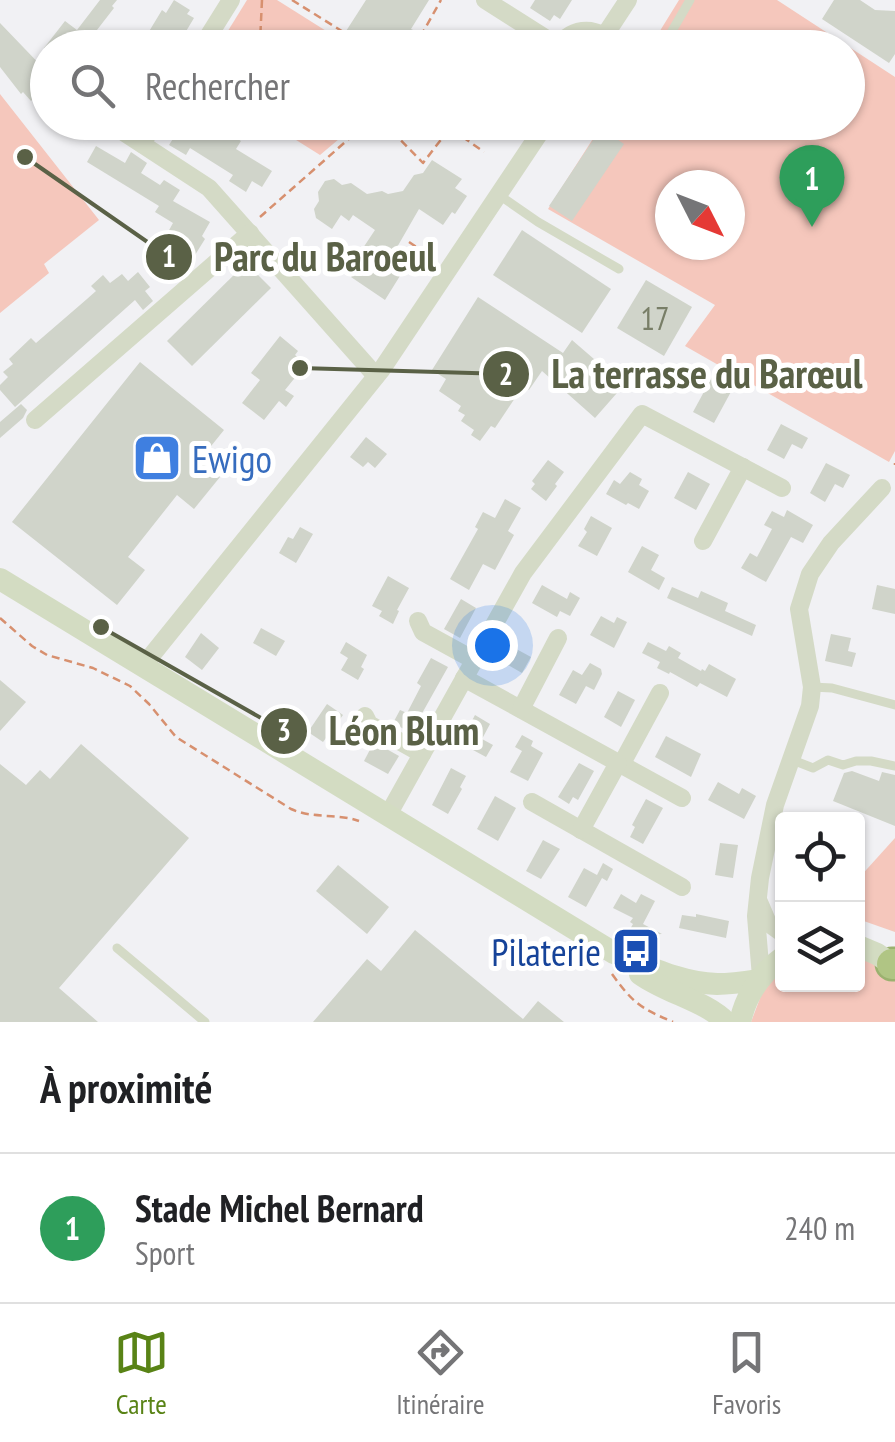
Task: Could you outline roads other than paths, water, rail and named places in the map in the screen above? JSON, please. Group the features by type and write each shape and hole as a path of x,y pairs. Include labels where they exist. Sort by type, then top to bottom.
{"main road":[{"path":"0,579 143,666 378,820 610,959 655,985 709,1008 726,1022"},
{"path":"865,949 894,964"},
{"path":"610,959 694,981 722,984 760,978"},
{"path":"740,1022 745,1003 760,978 775,964"}],"street":[{"path":"212,30 231,0"},
{"path":"486,0 533,30"},
{"path":"615,30 628,0"},
{"path":"136,140 206,184 376,376"},
{"path":"142,144 144,140"},
{"path":"143,666 376,376 535,140"},
{"path":"35,420 248,231"},
{"path":"378,820 422,754 529,562 642,414 782,488"},
{"path":"703,541 743,467"},
{"path":"760,978 758,897 775,805 810,706 812,687 799,609 810,574 831,543 882,488"},
{"path":"418,621 422,632 474,660"},
{"path":"521,709 558,638"},
{"path":"464,678 682,798"},
{"path":"581,830 660,693"},
{"path":"365,716 369,724 422,754"},
{"path":"532,802 682,887"},
{"path":"758,897 768,923 775,928"}],"lane":[{"path":"672,30 690,0"},
{"path":"498,196 619,269"},
{"path":"812,687 832,688 895,705"},
{"path":"790,760 813,768 828,760 844,765 872,761 895,766"},
{"path":"117,948 205,1022"}],"place":[{"name":"Parc du Baroeul","path":"25,157"},
{"name":"Stade Michel Bernard","path":"812,227"},
{"name":"La terrasse du Barœul","path":"300,368"},
{"name":"Ewigo","path":"157,458"},
{"name":"Léon Blum","path":"101,627"},
{"name":"Pilaterie","path":"636,951"}]}
